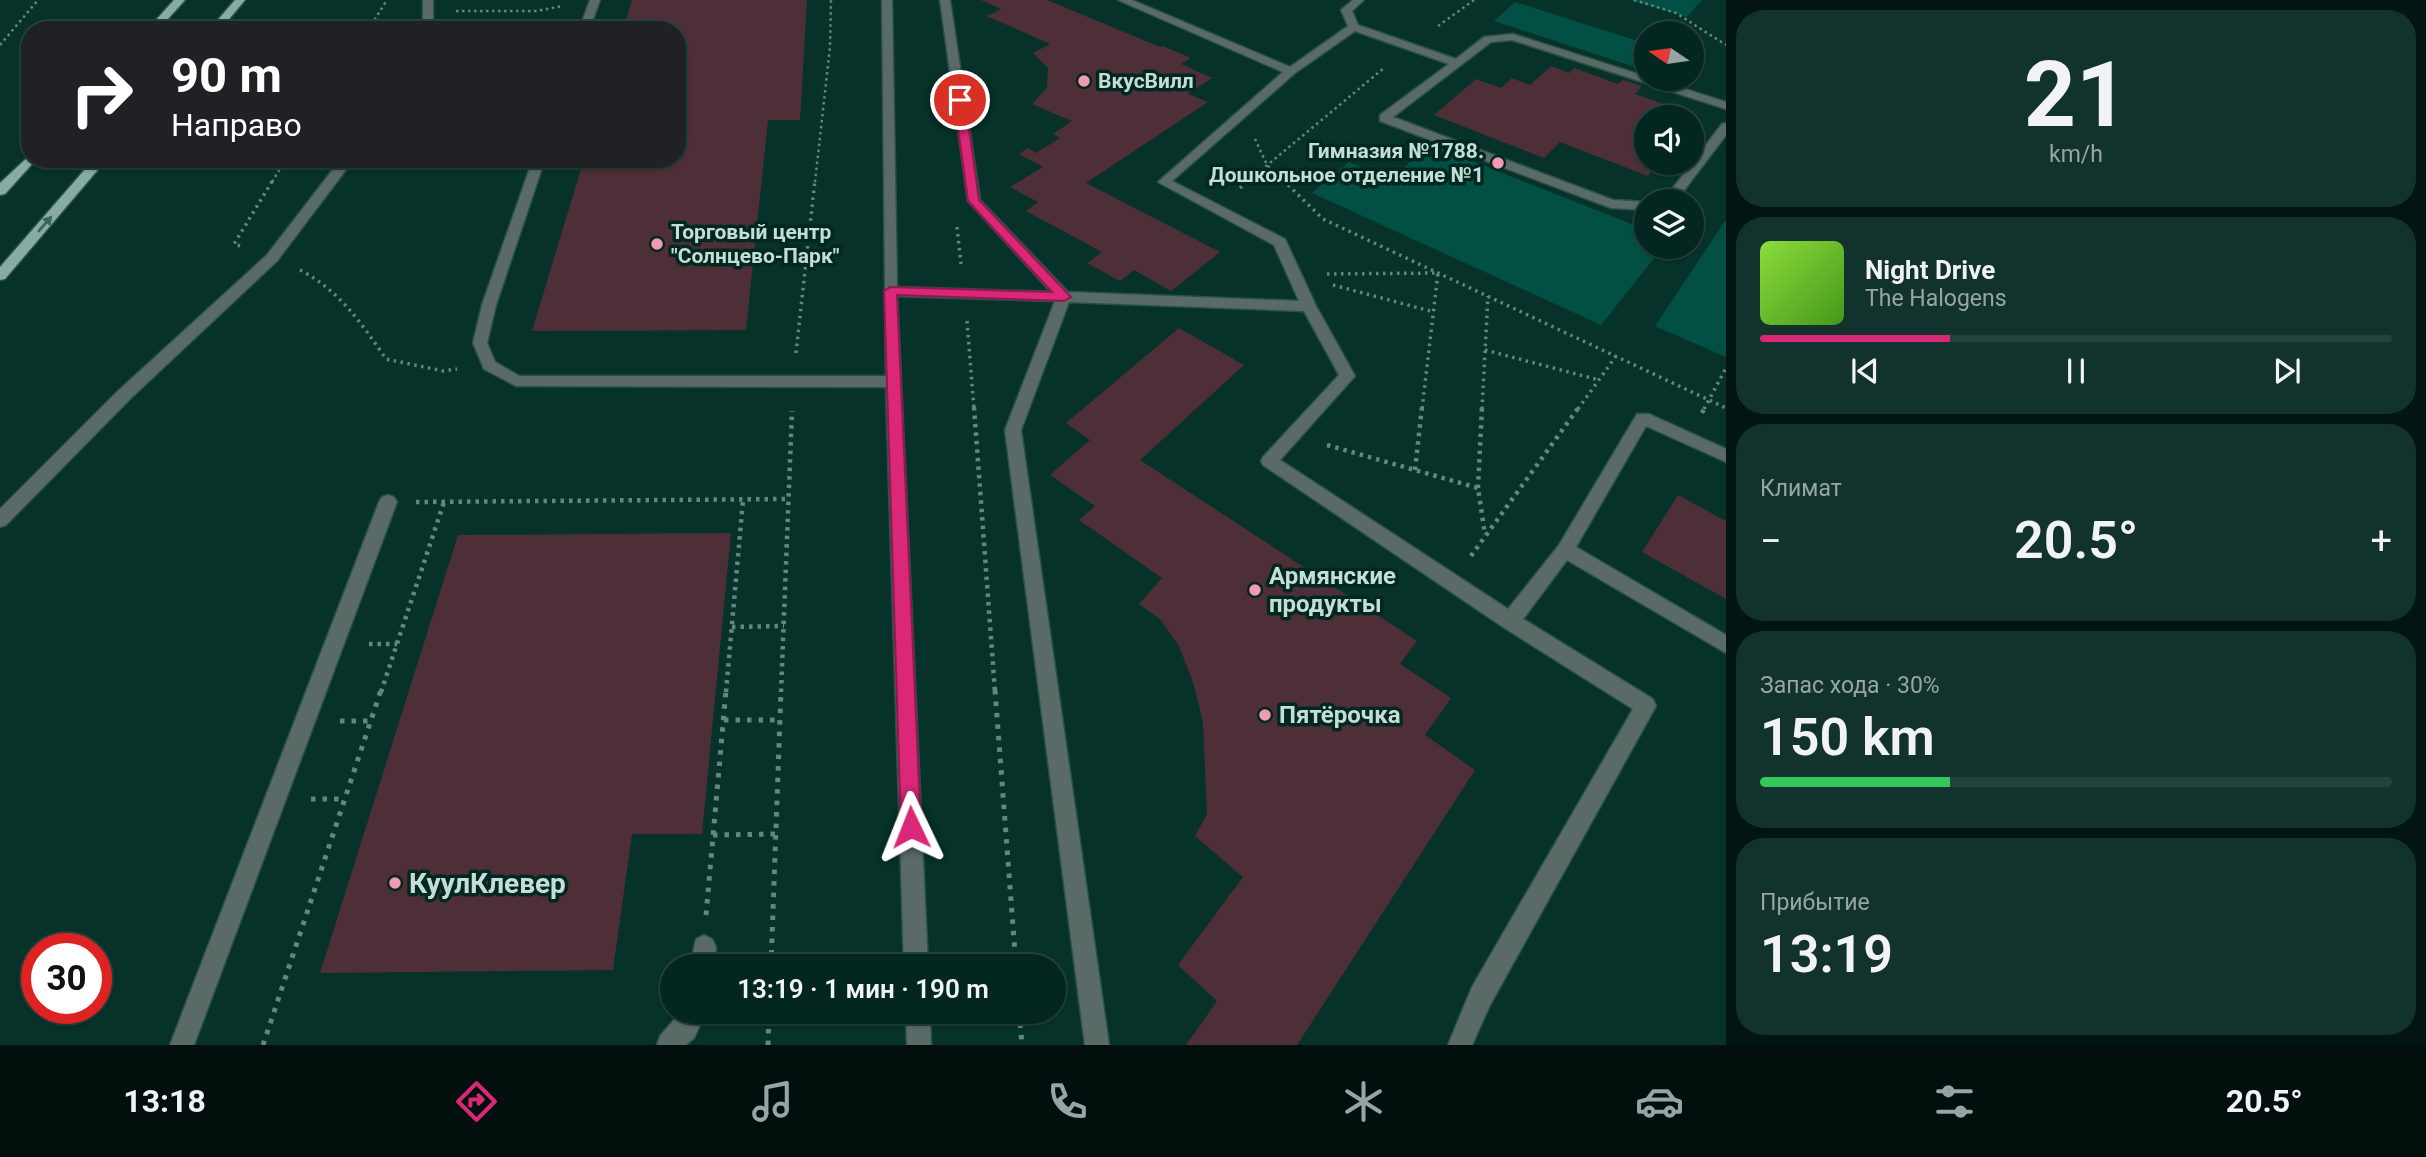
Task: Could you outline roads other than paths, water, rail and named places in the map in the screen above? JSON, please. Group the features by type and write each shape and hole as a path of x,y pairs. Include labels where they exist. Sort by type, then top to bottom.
{"main road":[{"path":"160,21 180,0"},
{"path":"222,21 240,0"},
{"path":"0,191 22,168"},
{"path":"0,276 93,168"}],"street":[{"path":"428,0 428,21"},
{"path":"587,21 595,0"},
{"path":"887,0 890,291 916,954"},
{"path":"945,0 974,201 1064,297"},
{"path":"1122,0 1291,71"},
{"path":"1359,0 1346,10 1354,27 1457,62"},
{"path":"1354,27 1291,71 1164,182 1280,242 1308,306 1347,376 1269,461 1510,621 1646,706 1482,996 1460,1045"},
{"path":"1634,205 1611,204 1384,118 1488,39 1513,37 1726,106"},
{"path":"1679,189 1726,127"},
{"path":"0,520 124,395 272,258 341,168"},
{"path":"537,168 489,304 480,343 489,365 516,381 894,382"},
{"path":"890,291 1308,306"},
{"path":"1064,297 1013,430 1097,1045"},
{"path":"1510,621 1565,550 1643,418 1726,456"},
{"path":"182,1045 388,502"},
{"path":"1565,550 1726,645"},
{"path":"669,1045 688,1024"},
{"path":"918,1024 919,1045"}],"place":[{"name":"ВкусВилл","path":"1084,81"},
{"name":"Гимназия №1788. Дошкольное отделение №1","path":"1498,163"},
{"name":"Торговый центр \"Солнцево-Парк\"","path":"657,244"},
{"name":"Армянские продукты","path":"1255,590"},
{"name":"Пятёрочка","path":"1265,715"},
{"name":"КуулКлевер","path":"395,883"}]}
